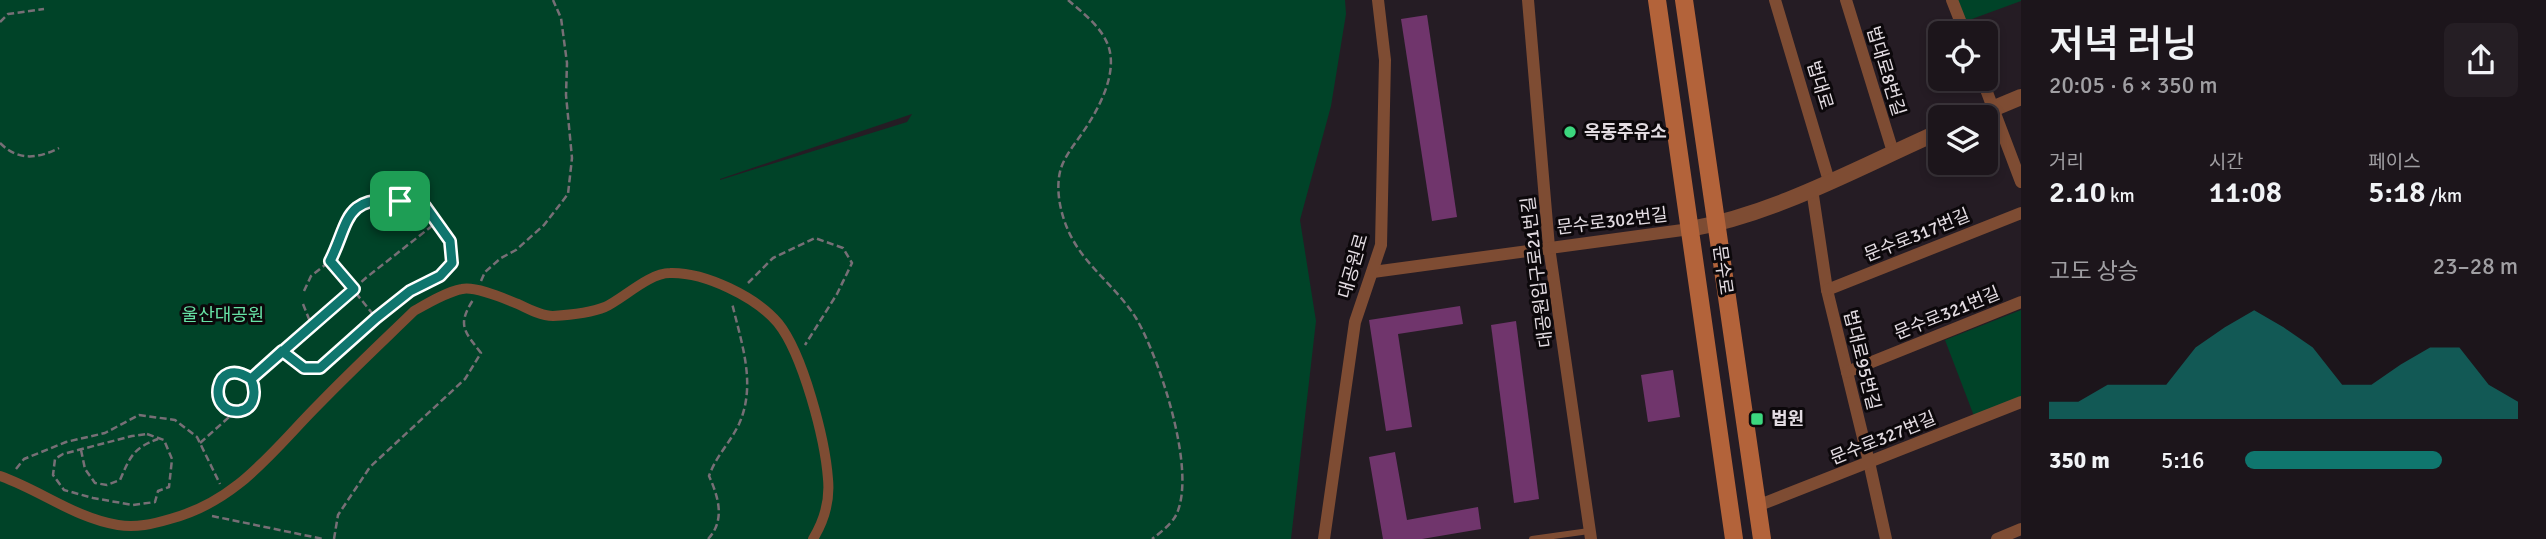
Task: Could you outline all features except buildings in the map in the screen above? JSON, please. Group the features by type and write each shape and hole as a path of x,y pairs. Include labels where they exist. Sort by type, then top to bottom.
{"main road":[{"name":"문수로","path":"1657,0 1734,539"},
{"name":"문수로","path":"1684,0 1762,539"}],"street":[{"name":"대공원로","path":"1324,539 1354,322 1381,246 1384,73 1378,0"},
{"name":"대공원입구로21번길","path":"1528,0 1549,247 1591,535"},
{"name":"법대로","path":"1775,0 1829,181"},
{"name":"법대로8번길","path":"1846,0 1893,152"},
{"path":"1952,0 1960,21"},
{"path":"1998,106 2021,97"},
{"path":"1998,121 2021,182"},
{"path":"1690,229 1739,218 1812,189 1928,137"},
{"name":"법대로95번길","path":"1812,189 1827,290 1886,539"},
{"name":"문수로317번길","path":"1827,290 2021,213"},
{"name":"문수로302번길","path":"1373,272 1690,229"},
{"path":"3,478 60,506 117,525 146,526 195,512 248,478 319,403 414,311 464,288 494,295 548,316 571,315 603,307 641,284 667,273 690,275 716,282 751,299 779,323 797,357 817,422 829,480 824,522 813,539"},
{"name":"문수로321번길","path":"1847,372 2021,302"},
{"name":"문수로327번길","path":"1757,506 2021,402"},
{"path":"1997,539 2021,529"}],"lane":[{"path":"1532,539 1591,535"}],"path":[{"path":"1068,0 1094,24 1109,47 1110,76 1102,99 1060,170 1059,203 1076,248 1115,290 1136,318 1170,398 1182,487 1176,516 1152,539"},
{"path":"0,22 8,14 44,9"},
{"path":"0,143 8,151 23,157 46,155 59,148"},
{"path":"282,351 304,368 320,368 410,291 440,276 452,263 450,241 425,206 388,200 364,203 348,216 330,261 311,276 303,291"},
{"path":"251,379 354,289 437,222"},
{"path":"708,539 718,521 720,500 709,476 715,459 740,423 747,395 747,362 733,291 773,258 815,238 843,248 852,262 837,294 797,357"},
{"path":"330,261 376,318"},
{"path":"303,304 312,325"},
{"path":"233,372 243,373 251,379 255,398 249,406 230,410 222,404 217,395 218,385 224,376 233,372"},
{"path":"200,443 237,410"},
{"path":"3,478 24,459 66,442 105,433 139,415 175,420 197,437 225,495"},
{"path":"147,434 159,439 163,440 172,459 169,486 158,491 155,502 133,505 64,490 53,475 55,459 63,454 132,436 147,434"},
{"path":"81,450 85,469 96,483 107,485 120,480 131,454 147,443 159,439"},
{"path":"195,512 323,539"}],"green space":[{"name":"울산대공원","path":"0,0 1345,0 1346,14 1331,106 1300,220 1316,321 1291,539 0,539","holes":["912,114 907,122 720,180"]},
{"path":"1952,0 2021,0 1966,21 1960,21"},
{"path":"2021,310 2021,397 1974,416 1945,340"}],"place":[{"name":"옥동주유소","path":"1570,132"},
{"name":"법원","path":"1757,419"}],"route":[{"path":"400,201 364,203 348,216 330,261 354,289 312,325 251,379 255,398 249,406 240,411 230,410 222,404 217,395 218,385 224,376 233,372 243,373 251,379 282,351 304,368 320,368 376,318 410,291 440,276 452,263 450,241 425,206 400,201"}]}
